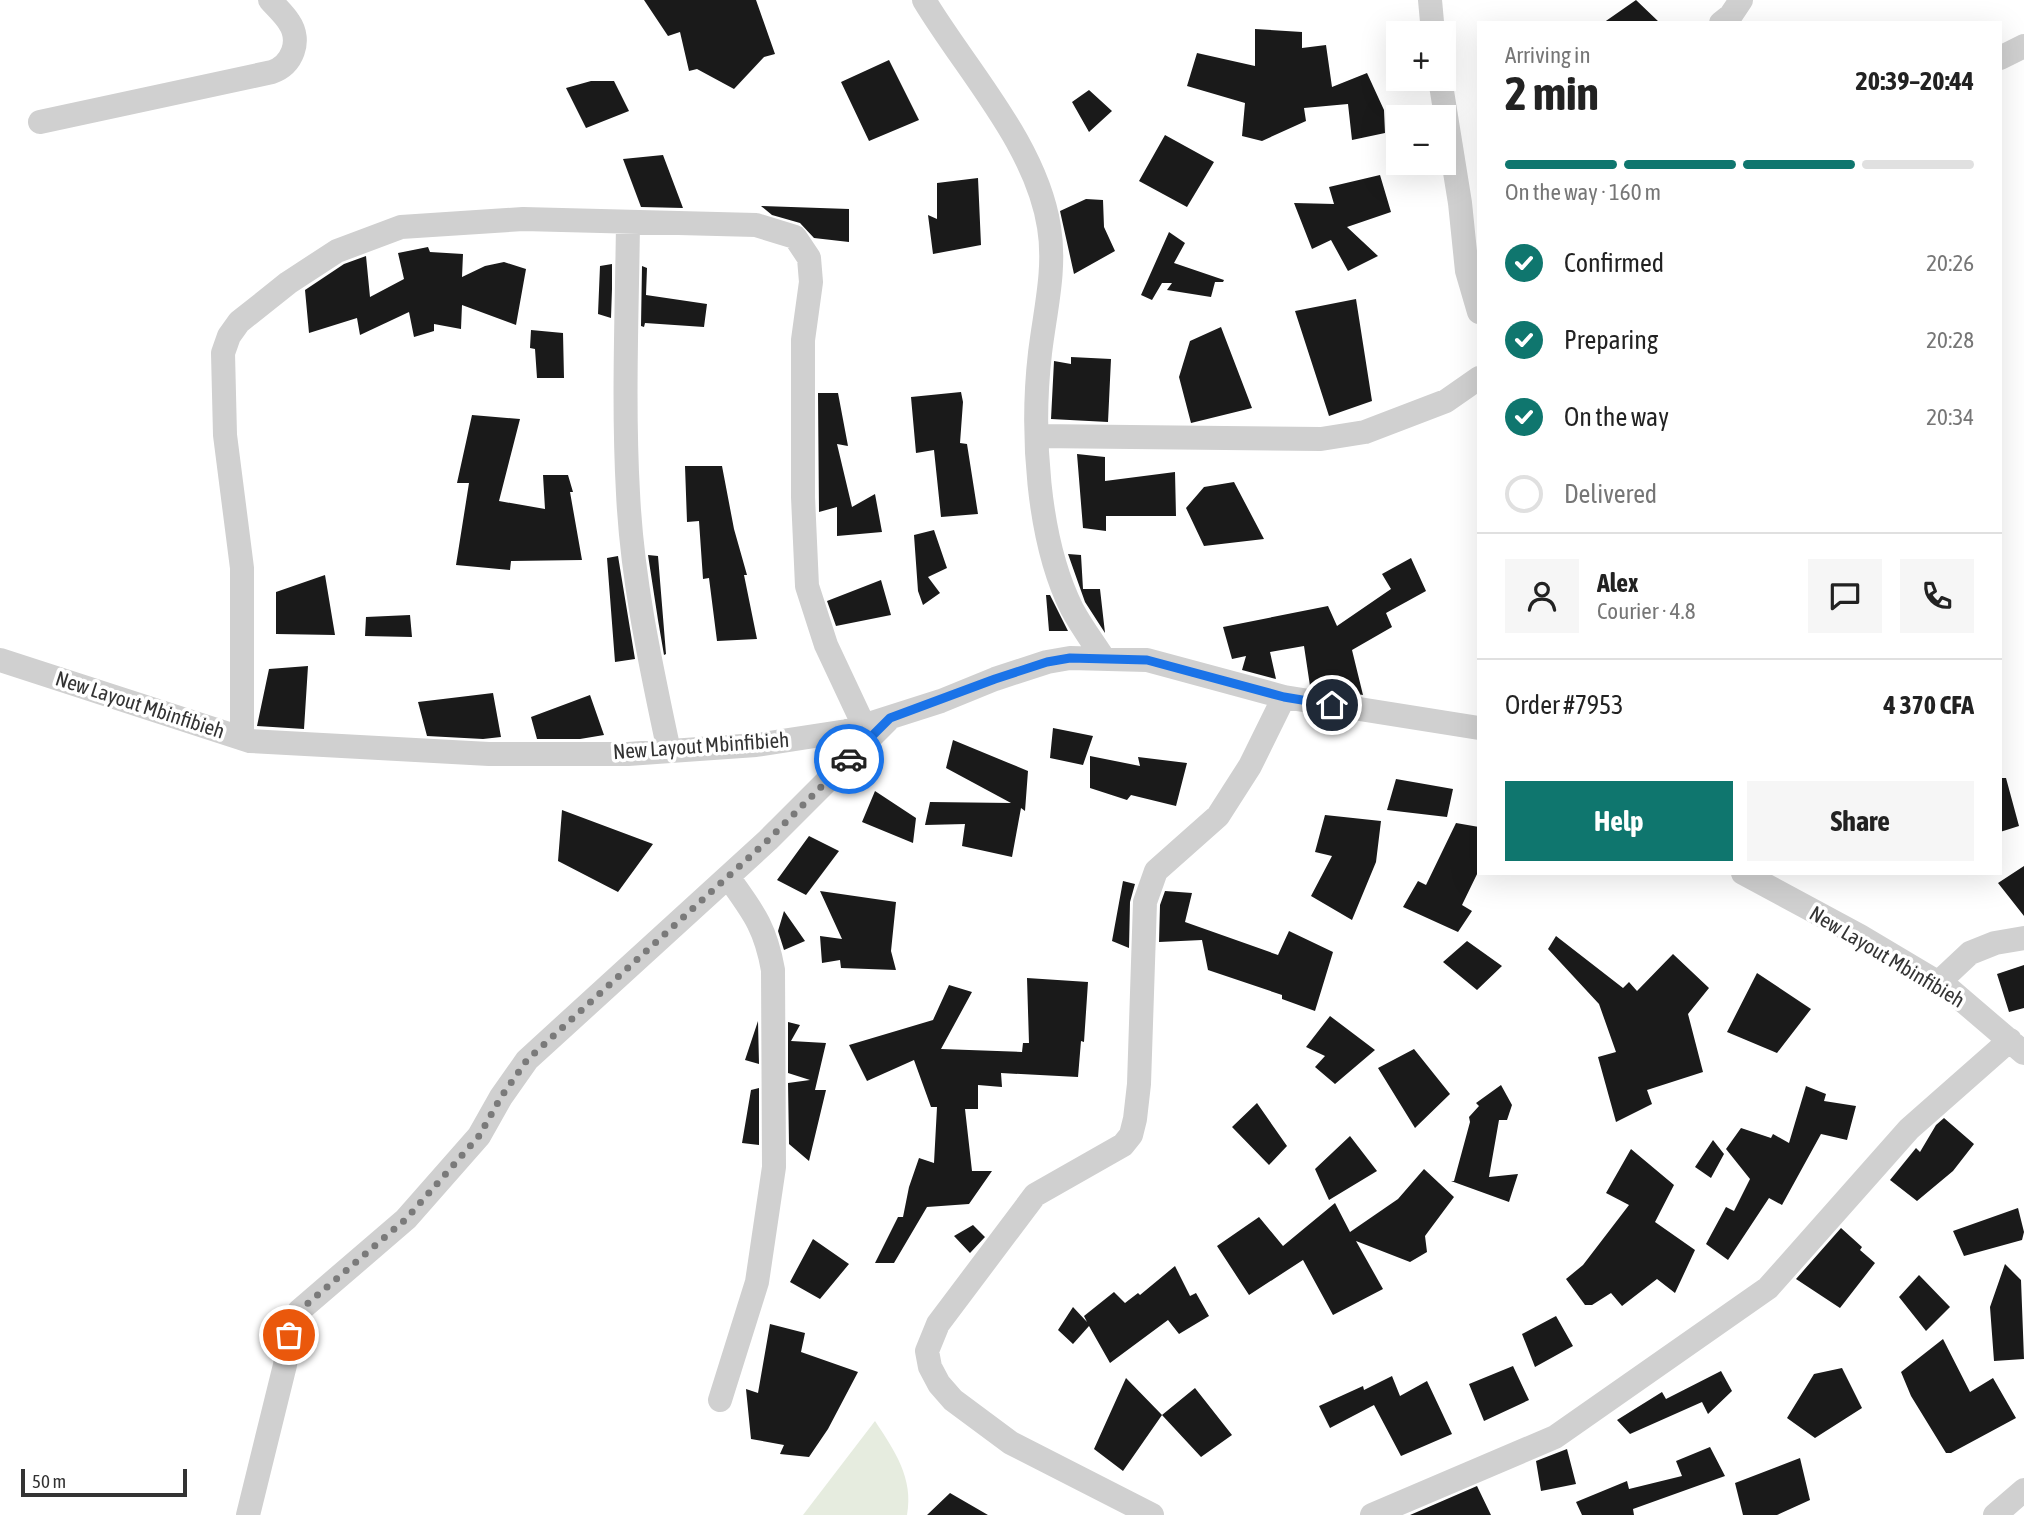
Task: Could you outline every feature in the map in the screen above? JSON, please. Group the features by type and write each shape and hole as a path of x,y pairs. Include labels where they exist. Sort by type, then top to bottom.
{"street":[{"path":"40,122 284,68 292,58 295,42 291,24 270,0"},
{"path":"924,0 1012,132 1034,176 1049,226 1051,278 1040,356 1037,436 1045,522 1054,562 1072,610 1104,659"},
{"path":"1430,0 1432,21"},
{"path":"1724,21 1741,0"},
{"path":"2002,57 2024,46"},
{"path":"1442,91 1460,203 1467,271 1477,306"},
{"path":"1460,203 1466,183 1477,175"},
{"path":"242,738 242,568 225,435 223,354 229,335 239,322 288,283 337,251 401,227 523,219 757,225 795,237 809,258 811,282 803,354 803,497 807,586 826,645 864,726"},
{"path":"628,222 625,387 628,495 640,613 668,751"},
{"path":"1037,436 1321,439 1365,432 1423,410 1446,401 1477,379"},
{"name":"New Layout Mbinfibieh","path":"0,660 260,743 489,754 628,754 756,745 847,731 1047,662 1070,658 1147,660 1284,697 1477,728"},
{"path":"1152,1515 1011,1443 953,1400 939,1384 930,1367 927,1351 938,1324 1035,1195 1123,1145 1131,1135 1139,1084 1145,902 1156,871 1218,816 1250,766 1284,697"},
{"path":"248,1515 285,1365 289,1335 299,1311 406,1219 479,1136 501,1097 527,1060 728,877 890,718"},
{"name":"New Layout Mbinfibieh","path":"1747,875 1860,936 1938,983 2017,1047"},
{"path":"720,1400 757,1282 774,1167 773,970 769,947 758,919 728,877"},
{"path":"1938,983 1970,953 1996,943 2024,938"},
{"path":"1372,1515 1555,1437 1768,1288 1909,1129 2017,1047"},
{"path":"1995,1515 2024,1490"}],"shaded area":[{"path":"875,1421 901,1465 908,1489 907,1515 803,1515"}],"building":[{"path":"644,0 756,0 775,54 764,57 734,89 697,69 689,71 680,32 668,36"},
{"path":"1636,0 1658,21 1606,21"},
{"path":"1255,29 1302,32 1302,48 1326,45 1332,87 1367,73 1384,110 1385,133 1352,140 1348,104 1304,108 1306,121 1262,141 1242,136 1245,103 1187,86 1197,53 1255,66"},
{"path":"889,60 919,120 869,141 841,82"},
{"path":"591,81 614,81 629,111 586,128 566,88"},
{"path":"1089,90 1112,111 1089,132 1072,102"},
{"path":"1165,135 1214,162 1187,207 1139,181"},
{"path":"663,155 683,208 641,207 623,159"},
{"path":"1380,175 1391,212 1347,227 1378,256 1348,271 1331,240 1312,249 1294,203 1334,204 1329,187"},
{"path":"978,178 981,245 933,254 928,215 937,219 937,183"},
{"path":"1086,199 1103,200 1104,227 1115,251 1074,274 1060,211"},
{"path":"761,206 849,209 849,242 814,238 800,223 772,215"},
{"path":"1169,232 1185,243 1174,263 1224,280 1215,282 1211,297 1167,290 1172,283 1162,283 1152,300 1141,295"},
{"path":"428,247 430,252 463,254 462,277 485,266 504,262 526,269 516,325 462,305 461,329 434,324 434,331 414,337 409,312 360,335 357,318 309,333 305,290 344,264 366,256 370,297 404,279 398,253"},
{"path":"612,264 611,318 598,314 600,266"},
{"path":"642,266 647,268 646,295 707,304 704,327 645,323 644,327 641,326"},
{"path":"1356,299 1372,401 1329,416 1295,311"},
{"path":"1221,327 1252,408 1191,423 1179,377 1190,341"},
{"path":"531,330 563,333 564,378 537,378 535,349 530,348"},
{"path":"1071,357 1111,359 1108,422 1051,419 1054,361 1071,364"},
{"path":"961,392 963,402 960,443 967,444 978,514 941,517 934,450 916,453 911,397"},
{"path":"818,393 838,393 848,446 837,444 852,507 875,494 882,532 837,536 837,507 819,512"},
{"path":"472,415 520,419 499,501 545,509 543,475 568,475 573,492 570,492 582,560 511,561 510,570 456,565 469,483 457,483"},
{"path":"1077,454 1105,457 1105,481 1175,472 1176,516 1106,516 1106,531 1083,528"},
{"path":"685,466 722,466 734,529 747,575 744,575 757,639 717,641 709,578 703,579 699,521 687,522"},
{"path":"1234,482 1264,539 1204,546 1186,508 1204,487"},
{"path":"934,530 947,568 928,577 940,593 923,605 918,591 914,535"},
{"path":"1068,554 1081,555 1083,589 1100,589 1105,633 1085,602"},
{"path":"648,555 658,556 664,655 658,620"},
{"path":"618,556 635,659 615,662 607,558"},
{"path":"1411,558 1426,591 1386,613 1392,627 1352,650 1363,695 1310,686 1304,646 1270,652 1276,679 1242,670 1246,656 1232,659 1223,627 1328,606 1337,626 1391,589 1382,574"},
{"path":"325,575 335,635 276,634 276,592"},
{"path":"881,580 891,615 836,626 827,601"},
{"path":"1046,595 1050,595 1068,631 1049,631"},
{"path":"410,615 412,637 365,636 366,617"},
{"path":"308,666 304,729 257,726 269,669"},
{"path":"493,693 501,737 483,739 427,736 418,702"},
{"path":"590,695 604,735 580,739 537,739 531,717"},
{"path":"1053,728 1093,736 1083,765 1050,758"},
{"path":"953,740 1028,771 1025,811 1021,808 1012,857 962,846 965,824 925,825 930,802 1011,803 946,768"},
{"path":"1090,756 1140,766 1138,757 1187,763 1176,806 1131,795 1127,800 1090,788"},
{"path":"2002,778 2006,778 2019,826 2002,831"},
{"path":"1396,779 1453,789 1447,817 1387,810"},
{"path":"875,791 916,818 913,843 862,822"},
{"path":"562,810 653,844 618,892 558,861"},
{"path":"1325,815 1381,821 1376,862 1352,920 1311,896 1332,856 1315,852"},
{"path":"1456,823 1477,827 1477,874 1462,905 1472,911 1458,932 1403,907 1418,881 1426,885"},
{"path":"809,836 839,851 806,895 777,880"},
{"path":"2024,866 2024,916 1998,883"},
{"path":"1123,881 1135,884 1130,902 1129,948 1112,941"},
{"path":"820,891 896,902 891,951 896,970 841,968 840,960 822,963 820,936 842,939"},
{"path":"1165,891 1192,893 1185,922 1278,955 1289,931 1333,952 1315,1011 1282,999 1282,995 1208,970 1202,940 1159,942 1160,905"},
{"path":"784,911 805,941 784,950 778,931"},
{"path":"1556,936 1623,988 1629,982 1637,991 1673,954 1709,988 1688,1014 1703,1072 1647,1090 1652,1104 1616,1122 1598,1057 1616,1052 1599,1004 1548,949"},
{"path":"1467,941 1502,966 1477,990 1443,962"},
{"path":"2024,965 2024,1008 2009,1012 1997,974"},
{"path":"1757,973 1811,1009 1777,1053 1727,1032"},
{"path":"1027,978 1088,982 1084,1042 1081,1041 1078,1077 1001,1073 1002,1087 978,1085 978,1109 965,1109 972,1171 992,1171 969,1204 927,1207 894,1263 875,1263 898,1217 903,1217 919,1158 934,1163 937,1107 931,1107 914,1060 867,1081 849,1045 933,1020 949,985 972,992 941,1049 1022,1052 1023,1043 1029,1043"},
{"path":"1330,1016 1375,1050 1335,1084 1315,1067 1325,1056 1306,1047"},
{"path":"758,1021 759,1064 745,1060"},
{"path":"788,1022 800,1025 791,1041 826,1043 815,1090 826,1090 809,1161 789,1144 788,1083 810,1080 788,1073"},
{"path":"1414,1049 1450,1094 1415,1128 1378,1068"},
{"path":"1501,1085 1512,1105 1507,1120 1499,1120 1489,1177 1518,1174 1509,1202 1451,1181 1454,1181 1470,1122 1469,1117 1479,1106 1476,1103"},
{"path":"1806,1086 1826,1094 1824,1101 1856,1106 1847,1140 1821,1134 1782,1205 1769,1198 1728,1260 1706,1244 1726,1207 1734,1211 1750,1179 1726,1149 1741,1128 1771,1138 1773,1134 1789,1143"},
{"path":"759,1088 759,1145 742,1143 751,1090"},
{"path":"1257,1103 1287,1146 1269,1165 1232,1127"},
{"path":"1944,1118 1974,1144 1953,1171 1917,1201 1890,1180 1916,1148 1920,1152 1936,1125"},
{"path":"1350,1136 1377,1171 1329,1200 1315,1169"},
{"path":"1713,1140 1724,1154 1711,1178 1695,1167"},
{"path":"1631,1149 1674,1185 1655,1222 1695,1250 1675,1293 1657,1279 1622,1306 1611,1293 1592,1305 1585,1305 1566,1279 1583,1265 1629,1205 1606,1193"},
{"path":"1424,1169 1454,1197 1425,1236 1427,1252 1410,1262 1356,1241 1383,1289 1333,1315 1303,1260 1249,1295 1217,1246 1259,1217 1283,1246 1335,1203 1350,1232 1398,1199"},
{"path":"2018,1208 2024,1232 2022,1240 1964,1256 1953,1231"},
{"path":"973,1225 985,1237 970,1253 954,1236"},
{"path":"1841,1228 1875,1263 1840,1308 1796,1279"},
{"path":"813,1239 849,1264 820,1299 790,1282"},
{"path":"2005,1264 2021,1280 2024,1359 1994,1361 1990,1307"},
{"path":"1175,1266 1190,1296 1196,1293 1209,1316 1179,1334 1168,1320 1110,1363 1089,1326 1073,1344 1058,1330 1073,1307 1087,1322 1084,1316 1114,1292 1125,1303 1138,1293 1140,1295"},
{"path":"1919,1275 1950,1307 1926,1331 1899,1297"},
{"path":"1556,1316 1573,1346 1535,1367 1522,1334"},
{"path":"770,1324 805,1333 801,1352 858,1372 828,1429 809,1457 780,1454 784,1445 751,1439 746,1389 758,1393"},
{"path":"1943,1339 1970,1392 1993,1378 2016,1418 1951,1453 1946,1453 1911,1396 1901,1372"},
{"path":"1513,1366 1529,1400 1484,1421 1469,1384"},
{"path":"1842,1368 1862,1408 1815,1438 1787,1418 1814,1374"},
{"path":"1721,1371 1732,1391 1708,1414 1702,1402 1630,1434 1617,1420 1662,1392 1666,1399"},
{"path":"1392,1376 1400,1396 1427,1381 1452,1434 1401,1456 1374,1405 1330,1428 1319,1406 1363,1386 1364,1390"},
{"path":"1126,1378 1162,1415 1123,1471 1094,1449"},
{"path":"1195,1388 1232,1435 1201,1457 1162,1415"},
{"path":"1710,1447 1725,1476 1633,1509 1634,1515 1582,1515 1576,1502 1627,1481 1629,1489 1682,1476 1676,1461"},
{"path":"1567,1449 1576,1484 1541,1491 1536,1461"},
{"path":"1800,1458 1810,1500 1777,1515 1743,1515 1735,1483"},
{"path":"1477,1486 1491,1515 1410,1515"},
{"path":"950,1493 988,1515 927,1515"}],"way so far":[{"path":"289,1335 299,1311 406,1219 479,1136 501,1097 527,1060 768,840 849,759"}],"route":[{"path":"849,759 890,718 995,679 1047,662 1070,658 1147,660 1284,697 1332,705"}]}
